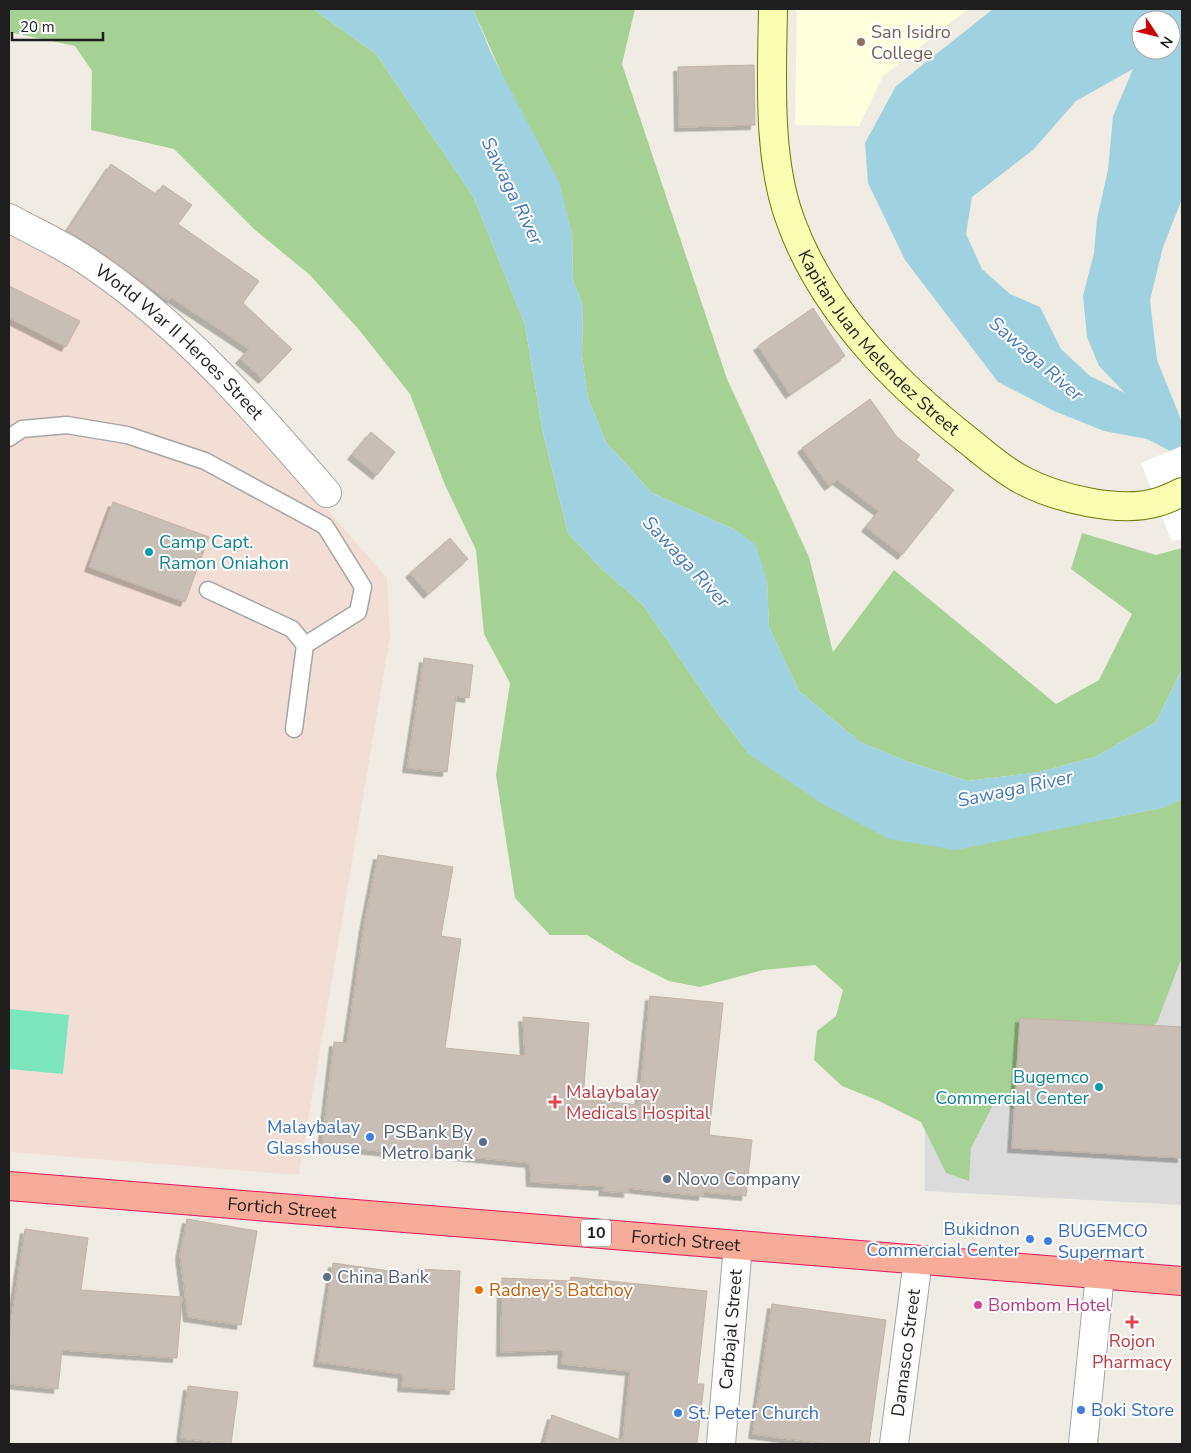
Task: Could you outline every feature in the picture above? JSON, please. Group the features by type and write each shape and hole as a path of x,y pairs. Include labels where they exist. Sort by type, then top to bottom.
{"highway":[{"name":"Fortich Street","path":"9,1186 1182,1281"}],"main road":[{"name":"Kapitan Juan Melendez Street","path":"773,9 772,120 779,174 790,222 809,263 838,309 866,344 901,383 944,422 1022,480 1055,494 1093,503 1126,505 1156,503 1182,492"}],"street":[{"name":"World War II Heroes Street","path":"9,218 91,264 161,318 246,399 327,493"},
{"name":"Carbajal Street","path":"721,1444 738,1245"},
{"name":"Damasco Street","path":"894,1444 918,1260"},
{"path":"1083,1444 1100,1274"}],"lane":[{"path":"9,438 22,429 66,425 127,435 205,462 325,526 363,587 358,612 305,645"},
{"path":"208,590 292,629 305,645 294,729"}],"shaded area":[{"name":"San Isidro College","path":"797,9 968,9 883,76 859,126 795,125"},
{"path":"9,230 88,273 157,326 306,485 387,578 390,637 299,1175 9,1152"},
{"path":"1182,848 1182,1205 925,1191 924,931"}],"green space":[{"path":"9,9 313,9 376,54 473,196 525,325 543,433 568,533 602,569 643,605 718,714 750,755 1107,819 1165,807 1182,799 1182,957 1158,1020 1140,1049 1023,1115 996,1099 971,1148 969,1181 946,1173 921,1122 879,1101 842,1086 814,1060 817,1031 836,1016 843,990 815,965 763,970 700,987 669,981 629,961 587,935 550,935 515,898 496,775 510,683 484,634 476,550 445,485 410,394 360,331 310,275 254,229 174,149 91,130 92,71 75,46 9,32"},
{"path":"473,9 635,9 622,64 727,379 809,557 833,652 894,570 1056,704 1099,680 1132,614 1071,569 1082,533 1156,555 1182,548 1182,669 1156,722 1095,757 1039,772 968,781 906,761 860,742 799,691 769,627 767,581 736,530 652,493 606,442 588,398 582,356 583,306 573,280 572,233"},
{"path":"9,1009 69,1015 63,1074 9,1069"}],"water":[{"name":"Sawaga River","path":"313,9 473,9 491,53 559,182 572,233 573,280 583,306 582,356 588,398 606,442 652,493 736,530 756,545 767,581 769,627 799,691 860,742 906,761 968,781 1039,772 1095,757 1156,722 1182,669 1182,799 1166,807 956,850 889,839 821,803 750,755 718,714 643,605 602,569 568,533 543,433 525,325 473,196 376,54"},
{"name":"Sawaga River","path":"993,9 1182,9 1182,199 1163,247 1150,300 1157,360 1182,422 1182,479 1176,454 1147,439 1104,431 1054,411 998,382 905,260 868,183 865,143 896,86","holes":["1133,69 1113,116 1108,170 1097,219 1094,253 1083,296 1087,337 1099,366 1125,393 1090,376 1061,349 1040,307 1010,294 982,269 966,234 972,197 1033,150 1076,101"]}],"pier":[{"path":"1182,446 1182,538 1172,542 1141,463"}],"building":[{"path":"754,65 755,125 679,127 678,67"},
{"path":"111,164 156,194 163,185 192,205 178,224 259,281 243,303 292,349 263,379 240,359 249,349 172,298 169,301 100,251 67,231"},
{"path":"9,286 80,321 66,347 9,318"},
{"path":"813,308 845,356 790,394 758,346"},
{"path":"870,399 897,437 920,455 916,460 954,490 902,555 866,527 879,511 837,480 829,486 802,448"},
{"path":"371,432 395,452 377,475 352,455"},
{"name":"Camp Capt. Ramon Oniahon","path":"113,502 209,537 185,602 89,567"},
{"path":"450,538 468,559 428,594 410,573"},
{"path":"424,658 473,665 469,698 456,696 447,772 407,768"},
{"path":"378,855 453,867 441,936 461,939 445,1048 525,1056 523,1017 589,1023 583,1099 639,1105 650,996 723,1003 709,1135 752,1140 746,1196 703,1192 703,1196 628,1188 628,1193 603,1191 604,1186 531,1182 530,1163 409,1151 408,1154 322,1145 334,1042 347,1043 364,926"},
{"name":"Bugemco Commercial Center","path":"1020,1018 1182,1027 1182,1158 1012,1148"},
{"path":"187,1219 257,1231 241,1325 188,1317 180,1255"},
{"path":"25,1229 88,1238 81,1290 182,1297 177,1358 62,1350 58,1389 9,1384 9,1337"},
{"path":"333,1263 418,1275 418,1269 460,1271 454,1390 402,1387 403,1374 318,1362"},
{"path":"571,1277 707,1291 697,1384 704,1384 697,1444 544,1444 552,1415 623,1441 630,1371 562,1364 563,1350 501,1352 502,1278 570,1281"},
{"path":"772,1304 886,1320 869,1444 827,1444 753,1434"},
{"path":"188,1386 238,1392 231,1444 181,1438"}],"place":[{"name":"San Isidro College","path":"861,42"},
{"name":"Camp Capt. Ramon Oniahon","path":"149,552"},
{"name":"Bugemco Commercial Center","path":"1099,1087"},
{"name":"Malaybalay Medicals Hospital","path":"555,1102"},
{"name":"Malaybalay Glasshouse","path":"370,1137"},
{"name":"PSBank By Metro bank","path":"483,1142"},
{"name":"Novo Company","path":"667,1179"},
{"name":"Bukidnon Commercial Center","path":"1030,1239"},
{"name":"BUGEMCO Supermart","path":"1048,1241"},
{"name":"China Bank","path":"327,1277"},
{"name":"Radney's Batchoy","path":"479,1290"},
{"name":"Bombom Hotel","path":"978,1305"},
{"name":"Rojon Pharmacy","path":"1132,1322"},
{"name":"Boki Store","path":"1081,1410"},
{"name":"St. Peter Church","path":"678,1413"}]}
